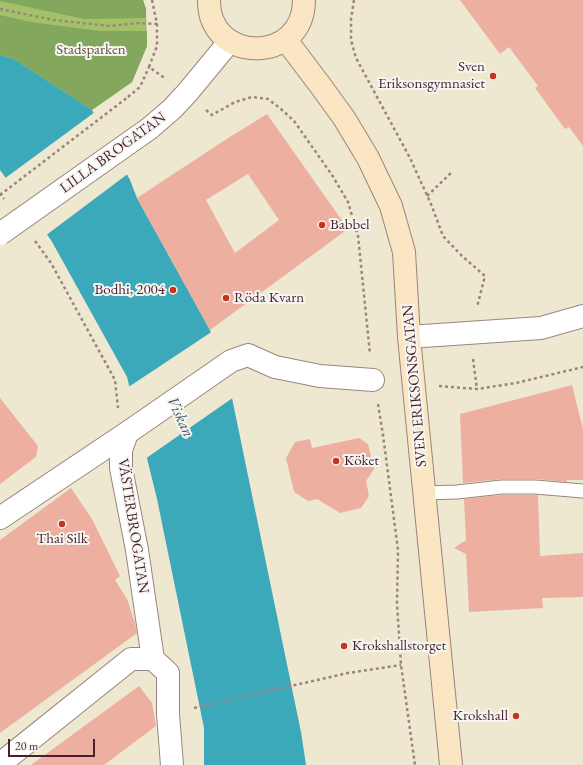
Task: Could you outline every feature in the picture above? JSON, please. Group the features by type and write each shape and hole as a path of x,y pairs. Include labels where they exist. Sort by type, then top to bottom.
{"street":[{"path":"207,2 215,26 220,32 230,41 243,48 258,49 273,47 286,40 291,35 299,24 304,11 304,0"},
{"name":"SVEN ERIKSONSGATAN","path":"286,40 344,118 368,158 391,206 404,252 409,338 451,765"},
{"name":"LILLA BROGATAN","path":"0,234 150,128 172,109 187,93 230,41"},
{"path":"409,338 541,328 583,316"},
{"path":"0,518 231,361 248,355 275,367 312,374 373,380"},
{"name":"VÄSTERBROGATAN","path":"127,433 121,450 121,468 136,550 153,659"},
{"path":"0,764 131,659 153,659 168,673 168,714 172,765"}],"lane":[{"path":"424,493 457,492 502,487 535,487 583,491"}],"path":[{"path":"5,200 0,194 140,87 157,46 157,24 152,0"},
{"path":"354,0 351,19 351,40 356,58 403,145 427,196 442,236 485,276"},
{"path":"0,9 54,20 110,26 138,23 157,24"},
{"path":"149,67 187,93 212,115 235,102 252,97 268,99 294,121 332,175 348,202 358,236 364,290"},
{"path":"427,196 452,172"},
{"path":"32,237 50,263 115,380 118,413 127,433"},
{"path":"414,384 477,389 516,383 583,367"},
{"path":"383,435 398,550 397,604 401,666 415,765"},
{"path":"194,708 348,674 401,666"}],"green space":[{"name":"Stadsparken","path":"0,0 143,0 146,9 147,46 132,82 92,110 14,59 0,55"},
{"path":"0,0 143,0 146,9 146,18 84,19"},
{"name":"Stadsparken","path":"0,15 31,22 100,31 147,31 147,46 132,82 92,110 14,59 0,55"}],"water":[{"name":"Viskan","path":"0,55 14,59 92,110 130,180 137,198 210,330 232,398 301,732 306,765 204,765 204,728 157,499 127,377 51,240 0,170"}],"pier":[{"path":"95,112 129,173 45,236 4,179"},
{"path":"213,331 234,397 145,459 127,388"}],"building":[{"path":"460,0 583,0 583,146 569,127 565,129 535,88 538,86 509,47 500,54"},
{"path":"267,114 348,229 210,330 137,198","holes":["248,174 279,220 235,253 206,200"]},
{"path":"572,385 583,429 583,480 567,480 567,482 536,479 502,479 463,483 460,414"},
{"path":"0,398 38,446 36,457 0,484"},
{"path":"359,438 368,444 374,469 366,481 369,496 361,508 340,513 317,499 308,501 294,492 286,458 295,442 310,439 312,448"},
{"path":"71,488 92,519 120,576 115,580 127,599 137,633 0,733 0,540"},
{"path":"502,495 538,495 540,556 583,553 583,597 542,598 543,608 469,612 466,554 454,548 466,540 464,499"},
{"path":"139,686 152,703 156,726 104,765 31,765"}],"place":[{"name":"Sven Eriksonsgymnasiet","path":"493,76"},
{"name":"Babbel","path":"322,225"},
{"name":"Bodhi, 2004","path":"173,290"},
{"name":"Röda Kvarn","path":"226,298"},
{"name":"Köket","path":"336,461"},
{"name":"Thai Silk","path":"62,524"},
{"name":"Krokshallstorget","path":"344,646"},
{"name":"Krokshall","path":"516,716"}]}
